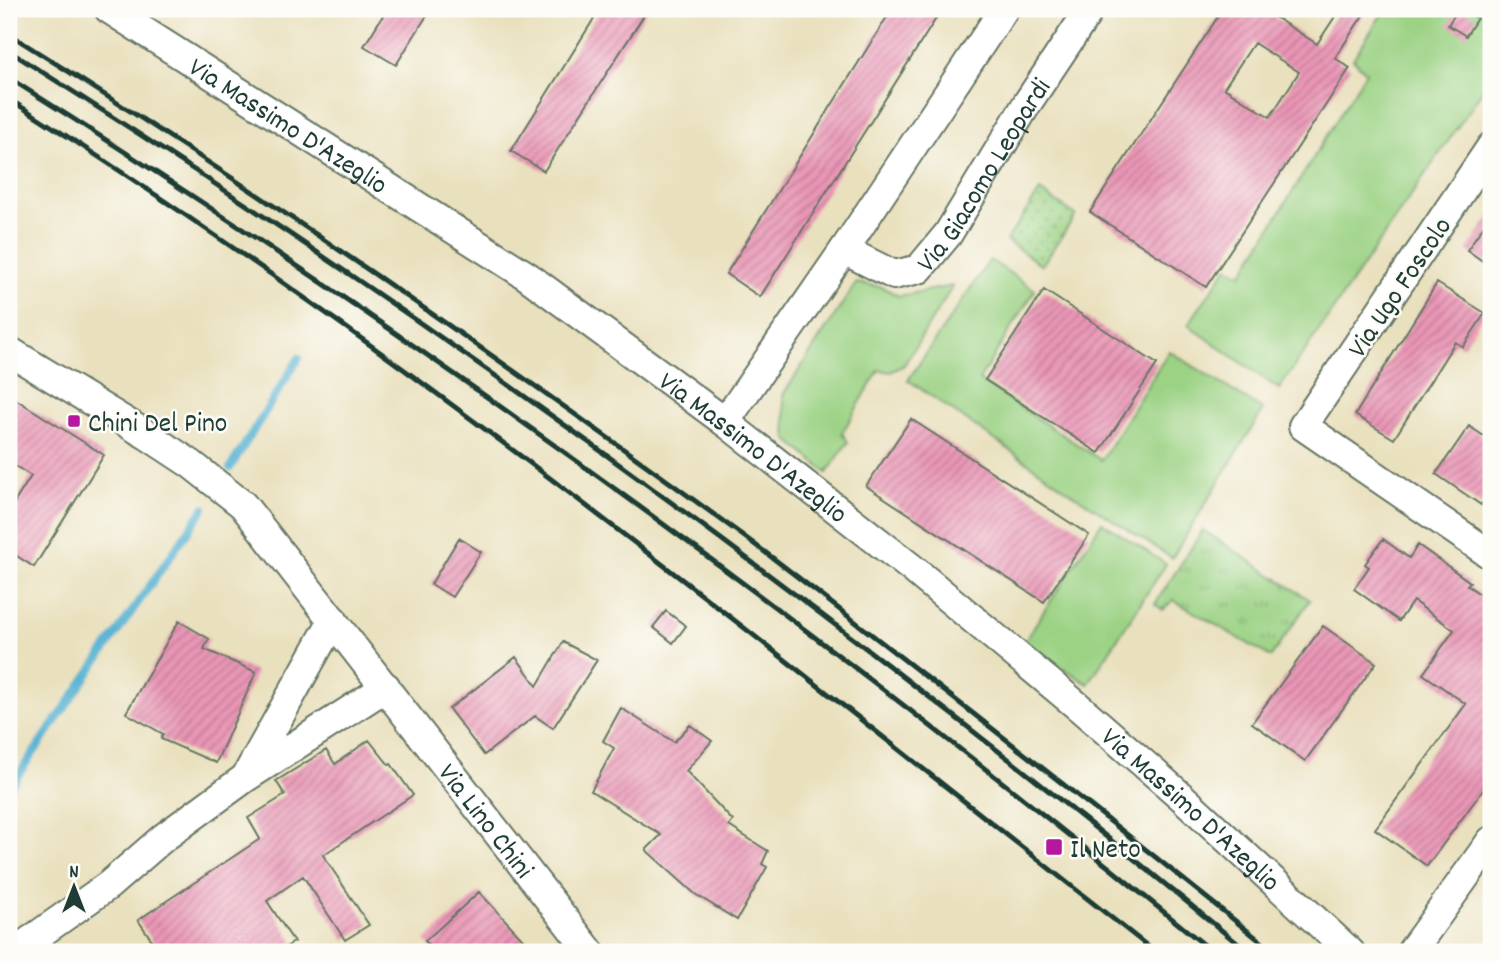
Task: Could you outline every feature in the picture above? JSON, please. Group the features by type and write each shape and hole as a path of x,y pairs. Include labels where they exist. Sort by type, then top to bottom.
{"street":[{"name":"Via Massimo D'Azeglio","path":"108,9 527,276 725,422 913,569 1080,708 1183,798 1350,952"},
{"path":"725,422 844,250 1003,9"},
{"name":"Via Giacomo Leopardi","path":"844,250 894,275 919,269 947,234 1028,102 1090,9"},
{"name":"Via Ugo Foscolo","path":"1491,147 1303,425 1491,555"},
{"name":"Via Lino Chini","path":"9,351 191,464 243,505 590,952"},
{"path":"245,778 333,620"},
{"path":"14,952 109,886 163,838 245,778 386,687"},
{"path":"1412,952 1491,841"}],"green space":[{"path":"1385,9 1491,9 1491,78 1279,389 1188,325 1227,267 1242,274 1366,72 1353,59"},
{"path":"1040,191 1076,215 1042,265 1006,241"},
{"path":"990,260 1035,290 979,380 1101,460 1169,351 1263,410 1172,558 1079,498 908,380"},
{"path":"856,283 882,287 899,296 953,286 904,365 891,372 879,370 842,433 848,442 827,473 787,439 783,395"},
{"path":"1102,522 1166,564 1088,684 1024,642"},
{"path":"1203,530 1310,600 1271,657 1173,600 1163,610 1155,604"}],"building":[{"path":"387,9 431,9 396,65 364,46"},
{"path":"600,9 648,9 544,171 511,151"},
{"path":"892,9 942,9 760,297 726,274"},
{"path":"1223,9 1262,9 1317,44 1340,9 1367,9 1335,58 1350,68 1206,287 1090,212","holes":["1254,43 1299,72 1270,117 1224,88"]},
{"path":"1458,9 1477,18 1466,36 1448,25"},
{"path":"1491,215 1491,267 1467,250"},
{"path":"1437,283 1485,313 1463,347 1455,342 1394,439 1355,415"},
{"path":"1044,290 1157,364 1099,453 985,380"},
{"path":"9,395 104,455 34,567 9,551 9,511 31,476 9,462"},
{"path":"911,419 1089,535 1044,602 866,486"},
{"path":"1469,426 1491,441 1491,490 1481,505 1436,474"},
{"path":"459,538 481,552 452,597 431,584"},
{"path":"1383,539 1409,558 1418,545 1470,582 1467,585 1491,602 1491,779 1427,866 1375,829 1466,704 1423,674 1454,630 1413,601 1399,621 1354,589 1369,567 1365,564"},
{"path":"666,611 686,626 673,643 653,627"},
{"path":"179,621 209,639 204,649 256,672 216,763 161,739 163,734 126,713"},
{"path":"1323,626 1376,663 1305,761 1252,723"},
{"path":"563,642 597,660 553,728 535,716 484,755 449,709 516,657 537,686"},
{"path":"621,708 674,742 690,725 712,741 686,771 733,821 729,826 768,851 762,864 767,867 737,920 695,894 646,850 661,835 591,791 614,748 603,741"},
{"path":"369,740 389,765 391,764 413,795 323,855 369,925 345,940 303,876 267,901 294,942 278,952 160,952 138,920 260,839 248,818 285,795 276,781 326,750 335,764"},
{"path":"479,892 535,952 435,952 425,941"}],"waterway":[{"path":"230,468 299,358"},
{"path":"9,788 204,508"}],"railway":[{"path":"9,34 288,215 471,341 742,535 1274,952"},
{"path":"9,51 330,261 643,482 949,712 1248,952"},
{"path":"9,78 166,178 320,282 474,387 625,496 922,720 1213,952"},
{"path":"9,99 159,197 450,403 734,620 1155,952"}],"place":[{"name":"Chini Del Pino","path":"74,421"},
{"name":"Il Neto","path":"1054,847"}]}
